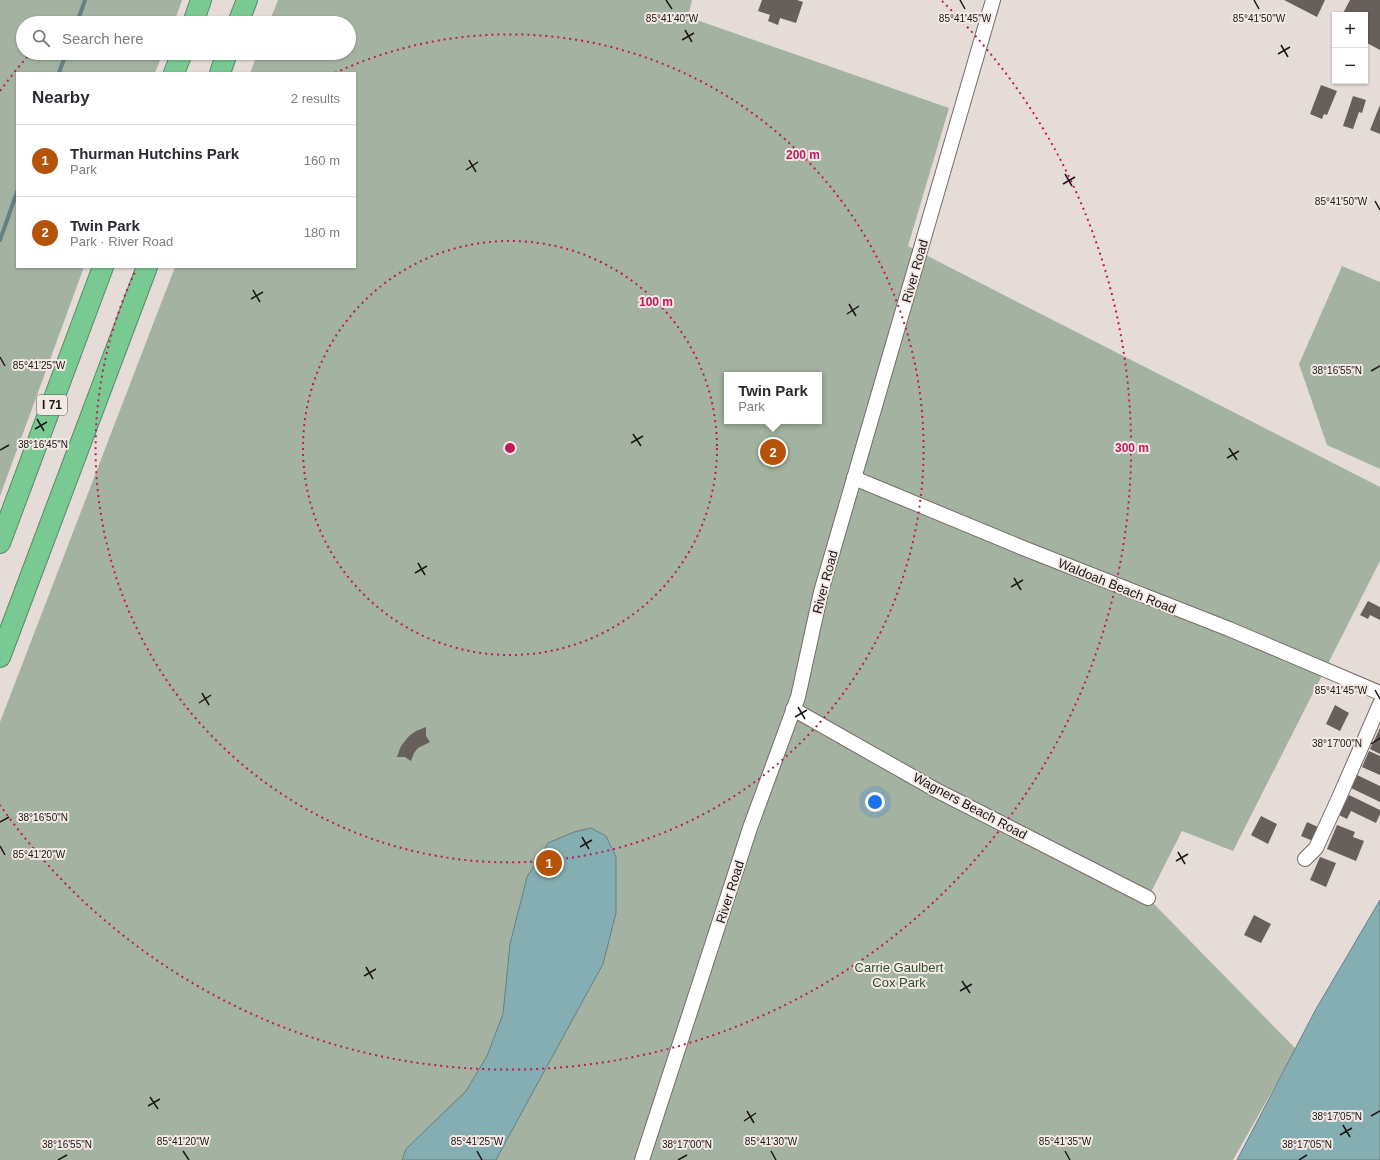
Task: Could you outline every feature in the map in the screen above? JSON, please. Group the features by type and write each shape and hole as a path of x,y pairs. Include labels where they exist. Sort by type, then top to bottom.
{"highway":[{"path":"195,16 201,0"},
{"path":"241,16 247,0"},
{"path":"174,72 179,60"},
{"path":"220,72 225,60"},
{"name":"I 71","path":"0,543 104,268"},
{"path":"0,657 147,268"}],"street":[{"name":"River Road","path":"642,1160 750,828 798,697 821,592 993,0"},
{"name":"Waldoah Beach Road","path":"854,478 1023,548 1229,629 1380,693"},
{"path":"1305,859 1316,848 1380,704"},
{"name":"Wagners Beach Road","path":"793,709 936,790 1148,898"}],"green space":[{"path":"0,0 182,0 176,16 16,16 16,60 160,60 155,72 16,72 16,268 84,268 0,496"},
{"name":"Carrie Gaulbert Cox Park","path":"278,0 692,0 688,17 949,108 908,246 1380,487 1380,561 1233,851 1182,831 1148,898 1296,1049 1233,1160 0,1160 0,722 175,268 356,268 356,72 250,72 255,60 356,60 356,16 272,16"},
{"path":"1342,266 1380,282 1380,469 1327,445 1299,364"}],"water":[{"path":"591,828 606,836 616,857 616,913 603,964 496,1160 402,1160 406,1149 466,1091 487,1056 503,1014 510,944 527,877 548,843 574,832"},
{"path":"1380,900 1380,1160 1237,1160 1316,1009"}],"building":[{"path":"762,0 797,0 803,2 796,23 780,18 778,25 768,21 770,15 758,11"},
{"path":"1284,0 1325,0 1317,17"},
{"path":"1350,0 1380,0 1380,50 1368,44 1368,12 1344,12"},
{"path":"1321,85 1337,91 1327,115 1324,114 1322,119 1310,114"},
{"path":"1353,96 1366,100 1362,113 1359,112 1353,129 1343,126"},
{"path":"1380,105 1380,134 1370,130"},
{"path":"1368,601 1380,607 1380,620 1370,615 1368,619 1360,615"},
{"path":"1335,705 1349,713 1340,731 1326,724"},
{"path":"426,727 426,736 430,742 418,748 411,761 405,757 397,757 401,746 409,736"},
{"path":"1380,728 1380,754 1370,749"},
{"path":"1369,751 1380,756 1380,775 1362,767"},
{"path":"1357,775 1380,786 1380,802 1351,788"},
{"path":"1349,795 1380,810 1376,823 1351,811 1347,819 1339,815"},
{"path":"1261,816 1277,824 1268,844 1251,835"},
{"path":"1307,822 1320,828 1313,841 1301,836"},
{"path":"1337,825 1355,832 1353,837 1364,841 1356,861 1327,849"},
{"path":"1320,857 1336,863 1326,887 1310,880"},
{"path":"1254,915 1271,924 1261,943 1244,935"}],"waterway":[{"path":"79,16 85,0"},
{"path":"59,72 64,60"},
{"path":"0,240 16,195"}],"place":[{"name":"Twin Park","path":"773,452"},
{"name":"Thurman Hutchins Park","path":"549,863"}]}
